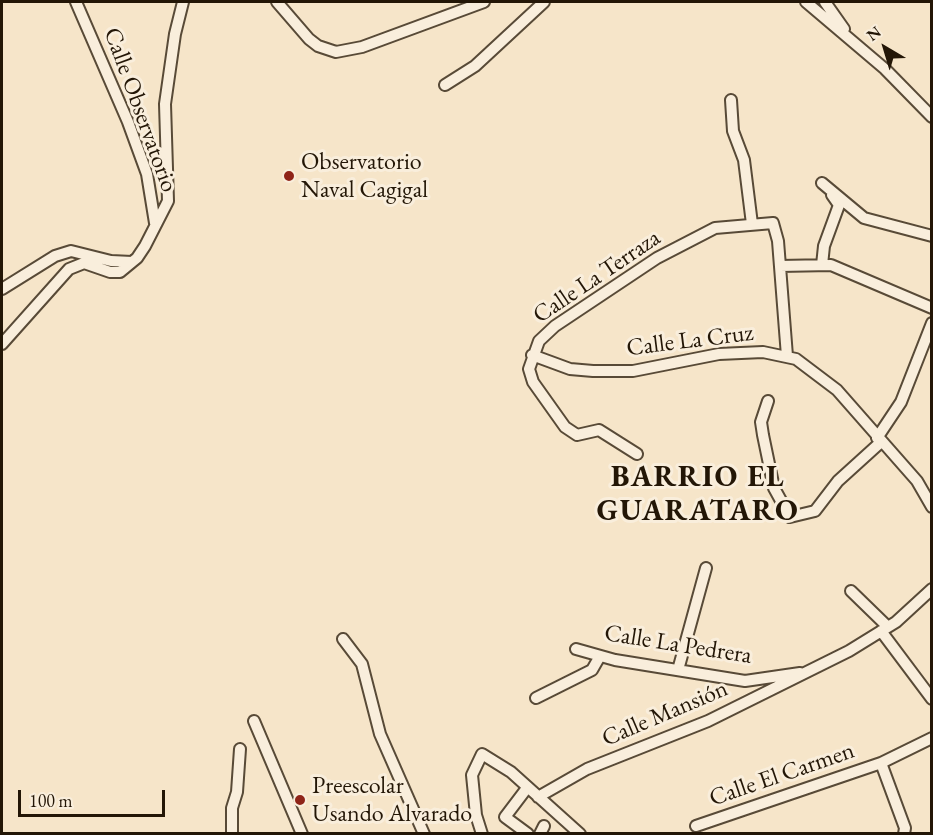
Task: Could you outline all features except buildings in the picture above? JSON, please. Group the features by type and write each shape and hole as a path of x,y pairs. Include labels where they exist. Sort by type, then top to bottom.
{"street":[{"name":"Calle Observatorio","path":"76,2 128,122 147,174 155,210 155,224"},
{"name":"Calle Observatorio","path":"155,224 168,201 165,104 174,34 183,2"},
{"path":"278,2 309,39 318,46 336,52 362,47 456,14 483,2"},
{"path":"445,85 475,66 544,2"},
{"path":"806,2 895,78 932,117"},
{"path":"825,2 851,40"},
{"path":"731,100 734,131 744,160 752,224"},
{"path":"822,265 824,246 839,204 825,186 856,213 871,221 893,227 902,226 932,236"},
{"name":"Calle La Terraza","path":"637,454 599,430 577,435 558,420 533,382 529,369 532,355 539,341 555,326 657,258 715,228 773,223 780,266"},
{"path":"2,344 69,269 84,263 115,273 125,269 145,246 155,224"},
{"path":"2,289 56,256 71,250 111,261 132,262"},
{"path":"787,356 780,266 822,265 843,269 932,308"},
{"path":"768,401 761,422 774,488 789,517 815,511 838,481 879,440 901,402 932,323"},
{"name":"Calle La Cruz","path":"532,355 570,369 601,372 633,371 719,354 763,352 787,356 806,364 828,381 917,481 932,507"},
{"path":"678,670 706,568"},
{"name":"Calle Mansión","path":"538,797 587,769 708,721 809,672 885,629 932,589"},
{"path":"851,591 885,629 932,699"},
{"path":"343,639 362,664 380,734 424,834"},
{"name":"Calle La Pedrera","path":"576,649 600,656 746,681 809,672"},
{"path":"536,698 592,670 600,656"},
{"path":"254,721 302,834"},
{"name":"Calle El Carmen","path":"696,826 881,763 932,738"},
{"path":"232,834 232,808 237,792 240,749"},
{"path":"482,834 476,815 472,775 482,754 511,772 580,834"},
{"name":"Calle El Carmen","path":"881,763 905,828 904,834"},
{"path":"527,788 504,817 528,834"}],"place":[{"name":"Observatorio Naval Cagigal","path":"289,176"},
{"name":"Preescolar Usando Alvarado","path":"300,800"}],"district":[{"name":"BARRIO EL GUARATARO","path":"698,495"}]}
